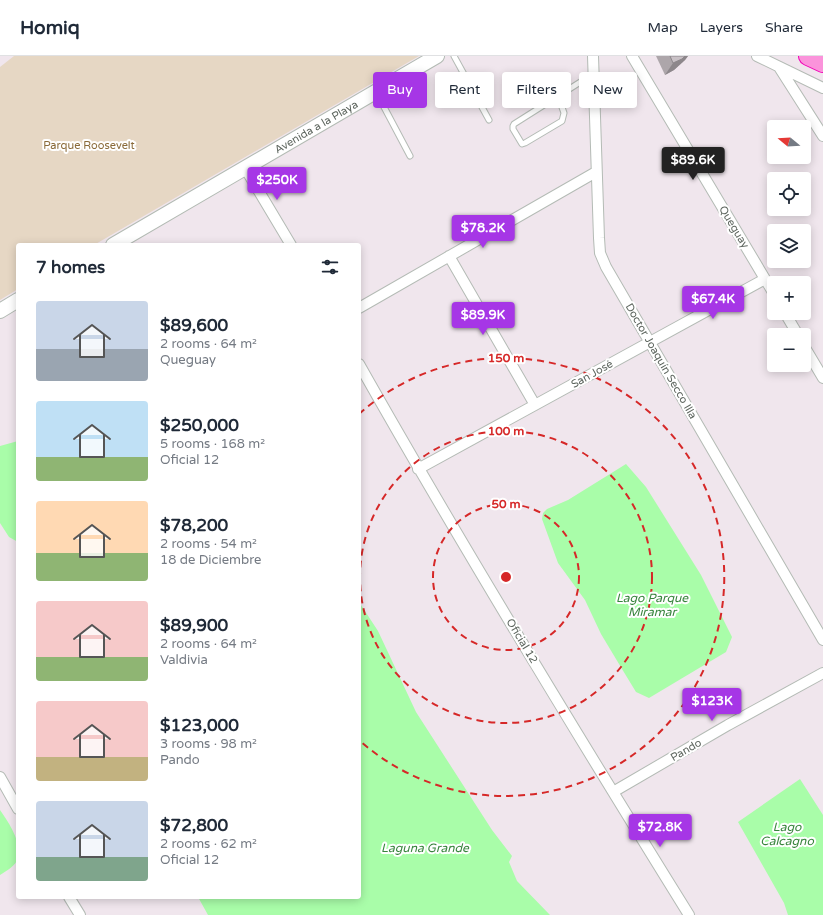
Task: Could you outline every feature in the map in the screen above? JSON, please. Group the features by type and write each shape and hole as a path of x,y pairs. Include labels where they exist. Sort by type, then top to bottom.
{"highway":[{"path":"808,56 823,63"}],"street":[{"name":"Avenida a la Playa","path":"410,72 437,56"},
{"name":"Doctor Joaquín Secco Illa","path":"593,56 594,72"},
{"name":"Queguay","path":"632,56 767,282"},
{"path":"757,56 823,88"},
{"path":"779,67 823,136"},
{"name":"Avenida a la Playa","path":"116,243 373,94"},
{"name":"Doctor Joaquín Secco Illa","path":"595,108 600,253 606,267 823,640"},
{"path":"245,168 289,243"},
{"path":"361,307 596,172"},
{"path":"449,256 535,405"},
{"name":"San José","path":"418,469 765,279"},
{"path":"0,311 16,301"},
{"path":"811,358 823,378"},
{"name":"Oficial 12","path":"361,368 418,469 689,915"},
{"name":"Pando","path":"613,792 728,725 823,673"},
{"path":"0,777 16,805"},
{"path":"70,899 80,915"}],"lane":[{"path":"454,56 489,120"},
{"path":"558,96 564,113 562,121 525,144 522,144 512,126 558,96"},
{"path":"385,108 410,156"}],"green space":[{"name":"Parque Roosevelt","path":"14,56 419,56 391,72 373,72 373,83 97,243 16,243 16,290 0,300 0,67"}],"water":[{"path":"16,442 16,541 9,537 0,523 0,446"},
{"name":"Lago Parque Miramar","path":"626,464 646,487 701,575 732,637 726,652 649,698 636,692 601,634 585,600 558,563 542,519 543,513 547,509 568,500"},
{"name":"Laguna Grande","path":"361,605 378,631 416,712 492,830 512,856 509,862 517,881 550,915 208,915 199,899 361,899"},
{"name":"Lago Calcagno","path":"800,779 823,815 823,915 788,915 784,903 738,822"},
{"path":"0,810 16,839 16,862 0,875"}],"building":[{"path":"670,56 685,56 673,63"}]}
